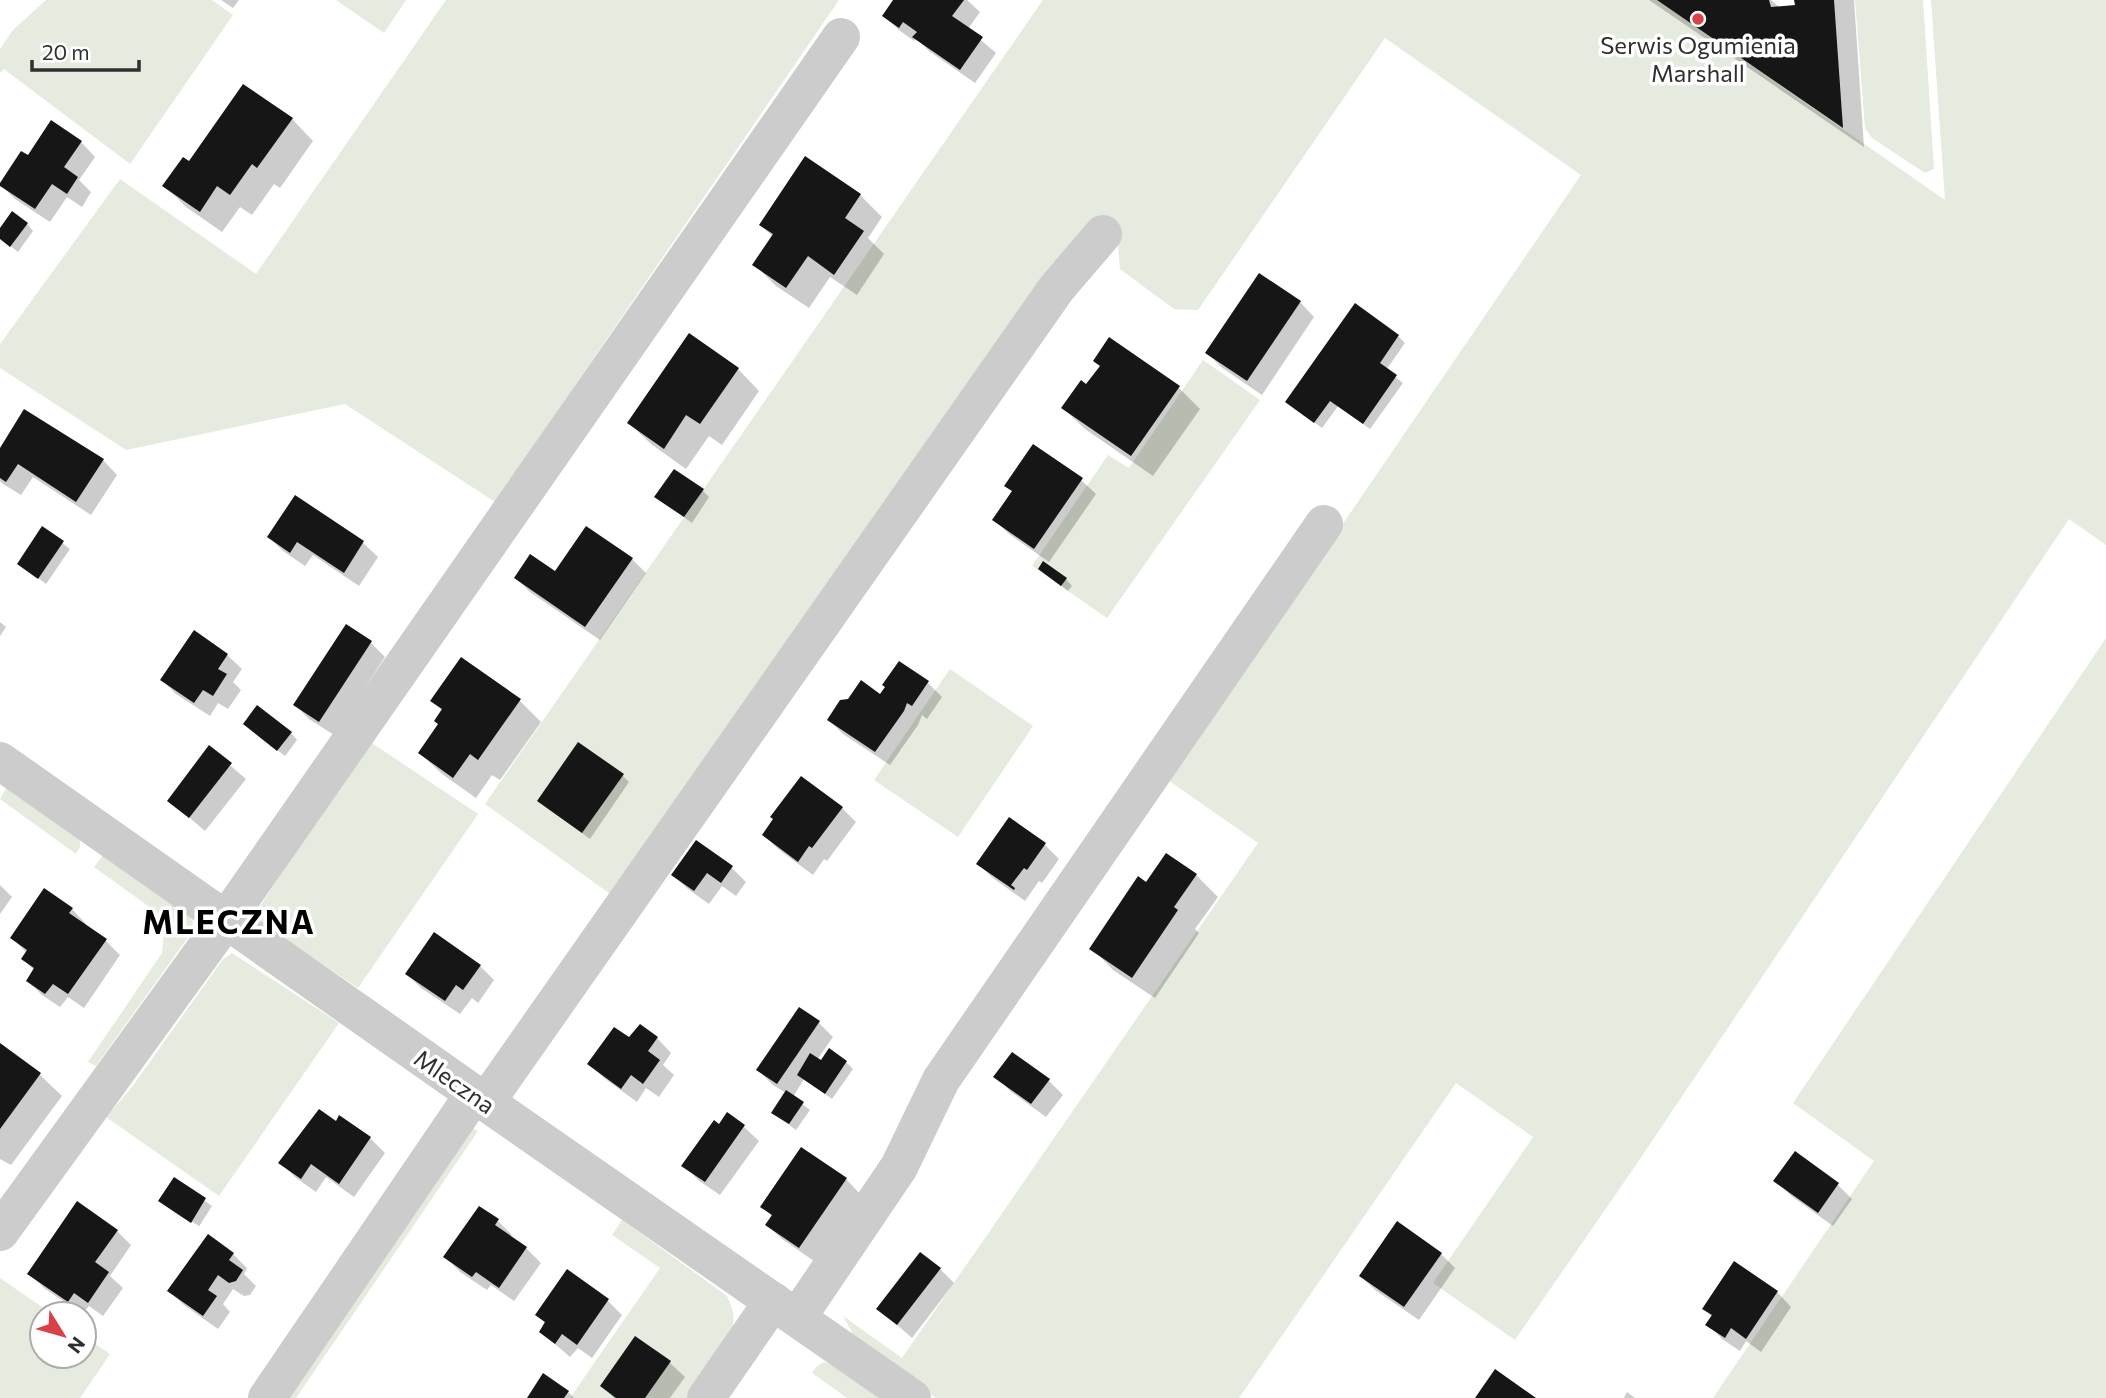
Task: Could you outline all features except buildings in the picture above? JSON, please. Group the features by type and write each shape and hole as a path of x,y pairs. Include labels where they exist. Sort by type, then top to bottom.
{"street":[{"path":"0,1232 226,920 841,37"},
{"path":"267,1398 1056,289 1104,234"},
{"path":"706,1398 785,1310 899,1167 941,1080 1324,524"},
{"name":"Mleczna","path":"0,761 912,1398"}],"shaded area":[{"path":"46,0 212,0 233,15 130,164 4,69 0,73 0,49 13,30"},
{"path":"336,0 406,0 384,33"},
{"path":"446,0 839,0 495,502 345,404 126,450 0,368 0,344 120,179 256,274"},
{"path":"1043,0 1657,0 1945,200 1931,0 2106,0 2106,545 2069,519 1638,1162 1515,1340 1433,1283 1533,1137 1456,1083 1239,1398 936,1398 894,1369 854,1336 843,1316 902,1358 1258,843 1168,780 1581,175 1385,38 1198,310 1174,309 1120,269 1118,245 1094,225 613,896 485,804"},
{"path":"1855,0 1923,0 1934,169 1925,173 1872,138 1865,128"},
{"path":"1203,360 1260,400 1107,618 1032,566 1108,455 1129,468"},
{"path":"2106,638 2106,1398 1713,1398 1874,1161 1793,1103"},
{"path":"950,669 1033,726 958,837 874,780"},
{"path":"369,741 478,814 358,988 255,919 256,912"},
{"path":"7,787 80,840 76,854 0,799"},
{"path":"103,855 188,914 193,922 191,933 96,1066 88,1062 162,953 165,918 94,867"},
{"path":"232,953 339,1023 219,1196 106,1117 132,1087 223,959"},
{"path":"472,1128 478,1131 296,1398 280,1398"},
{"path":"622,1220 727,1296 730,1303 733,1320 730,1334 689,1398 570,1398 660,1268 612,1235"},
{"path":"0,1278 32,1300 28,1300 28,1370 98,1370 98,1346 110,1354 80,1398 0,1398"},
{"path":"824,1362 837,1366 882,1398 847,1398 812,1373"}],"place":[{"name":"Serwis Ogumienia Marshall","path":"1698,19"}],"district":[{"name":"MLECZNA","path":"229,921"}]}
